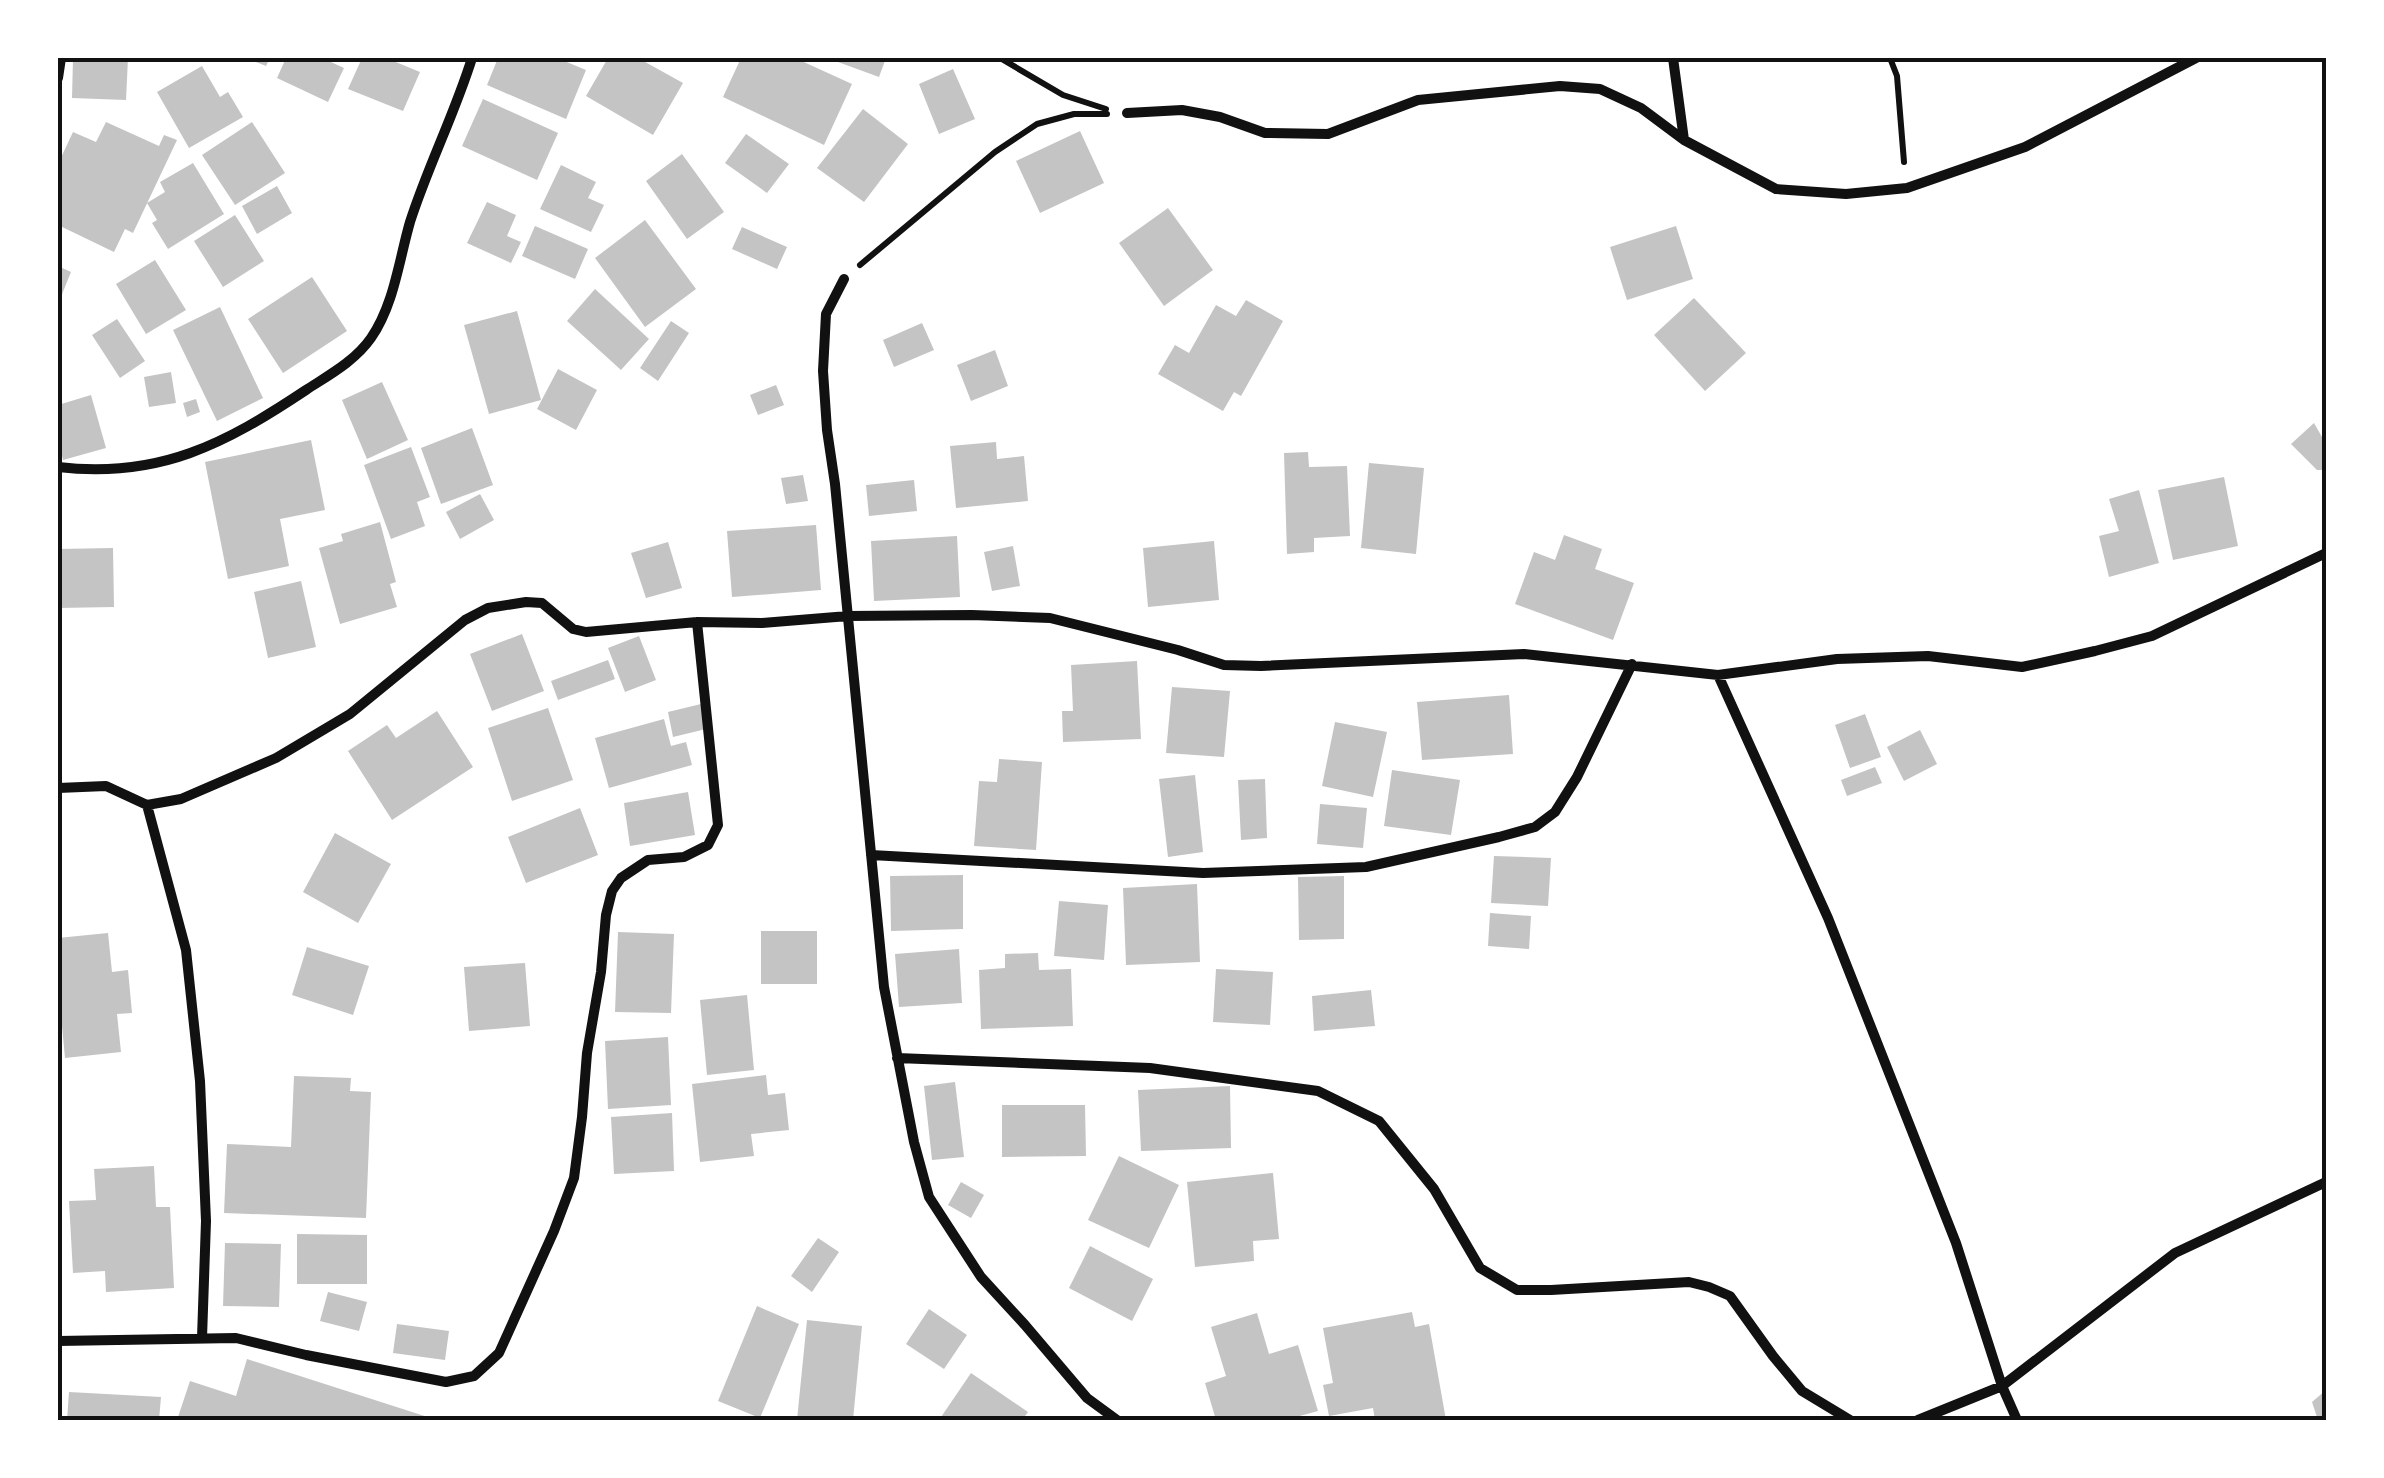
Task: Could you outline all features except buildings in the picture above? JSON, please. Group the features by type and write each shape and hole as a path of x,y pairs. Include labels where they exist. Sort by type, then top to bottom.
{"street":[{"path":"58,78 61,58"},
{"path":"58,467 89,471 147,465 213,446 265,418 354,358 372,337 386,309 411,219 472,58"},
{"path":"1673,58 1684,140"},
{"path":"1127,113 1182,110 1265,132 1328,134 1418,100 1560,86 1600,89 1641,108 1684,140 1776,189 1846,194 1907,188 2024,147 2196,58"},
{"path":"844,279 826,314 823,372 827,430 836,484 884,986 914,1142 929,1196 980,1278 1026,1325 1087,1398 1117,1420"},
{"path":"58,788 106,786 147,804 180,799 276,758 350,714 465,620 488,608 526,602 542,604 573,629 586,632 696,622 762,623 848,616 1050,618 1224,665 1303,666 1524,654 1718,675 1837,659 1928,656 2022,667 2152,636 2326,553"},
{"path":"58,1341 236,1338 446,1382 474,1376 499,1352 574,1178 587,1053 612,891 620,878 648,860 684,857 708,845 718,825 696,622"},
{"path":"871,856 1221,872 1366,867 1499,837 1535,827 1554,812 1577,777 1632,664"},
{"path":"1718,675 1828,918 1956,1243 2002,1386 2017,1420"},
{"path":"147,804 186,950 200,1082 206,1220 202,1338"},
{"path":"897,1058 1150,1068 1318,1091 1378,1120 1434,1189 1480,1268 1517,1290 1689,1282 1709,1287 1730,1296 1802,1391 1850,1420"},
{"path":"1918,1420 2002,1386 2176,1253 2326,1182"}],"path":[{"path":"1000,58 1064,95 1127,113"},
{"path":"1890,58 1897,76 1907,188"},
{"path":"844,279 995,152 1037,124 1074,114 1127,113"}]}
